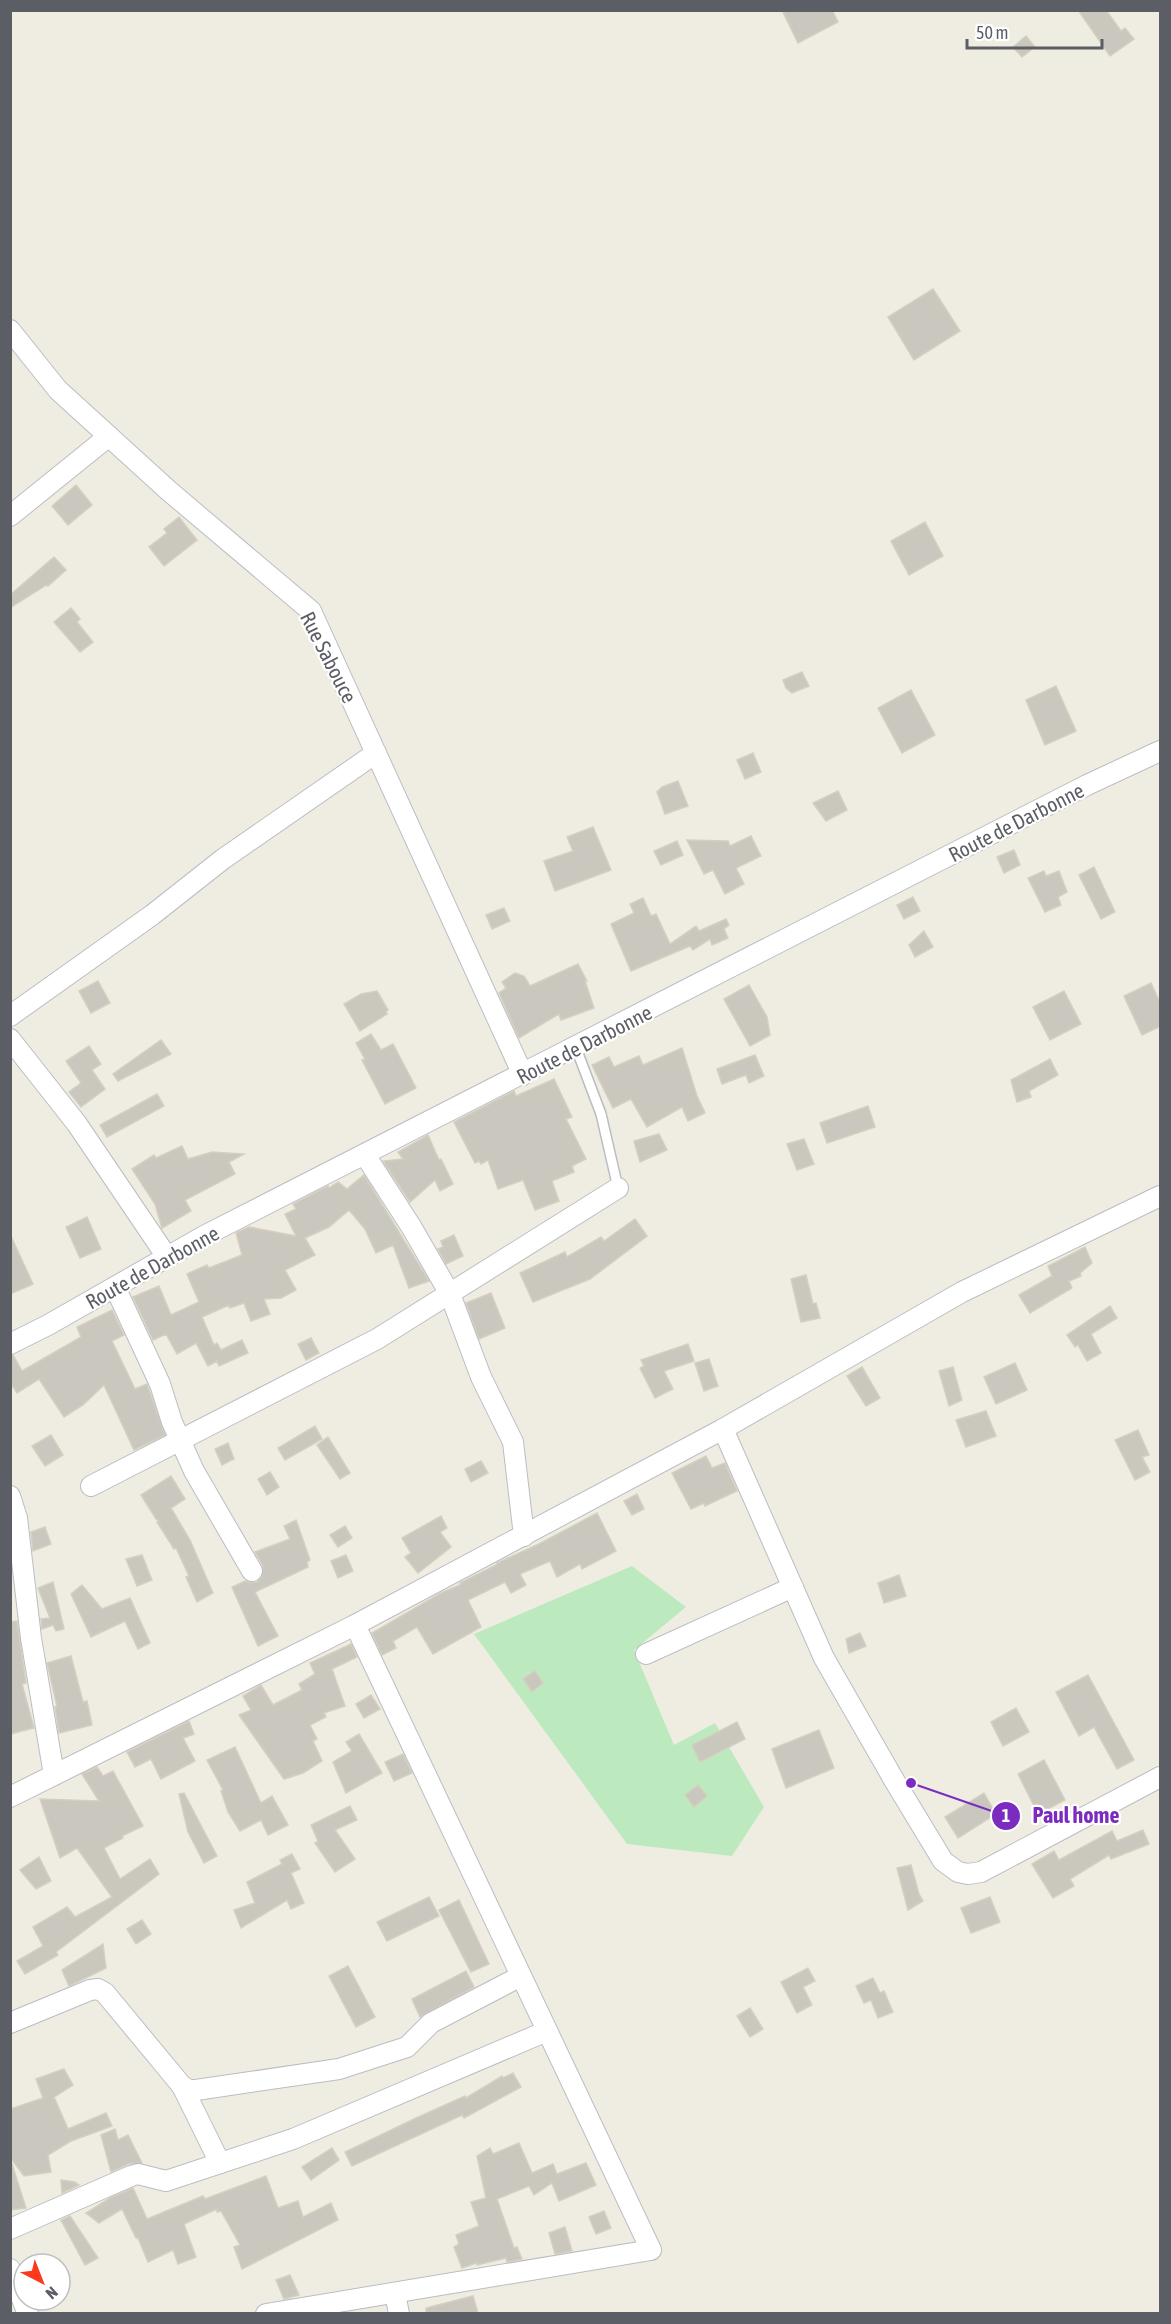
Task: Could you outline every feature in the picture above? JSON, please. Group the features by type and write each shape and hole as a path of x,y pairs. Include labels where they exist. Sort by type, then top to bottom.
{"street":[{"name":"Rue Sabouce","path":"10,330 58,390 311,612 523,1074"},
{"path":"10,516 109,436"},
{"name":"Route de Darbonne","path":"10,1344 48,1325 204,1236 1087,785 1161,751"},
{"path":"10,1016 152,915 223,859 376,753"},
{"path":"10,1039 77,1124 167,1257"},
{"path":"364,1155 412,1228 450,1294 481,1377 513,1442 524,1536"},
{"path":"91,1486 376,1340 618,1188"},
{"path":"10,1797 355,1625 723,1429 962,1292 1161,1196"},
{"path":"115,1287 160,1384 172,1422 194,1471 252,1571"},
{"path":"723,1429 824,1658 894,1780 939,1855 950,1868 968,1874 981,1872 1161,1777"},
{"path":"10,1496 17,1518 31,1638 54,1775"},
{"path":"646,1654 793,1587"},
{"path":"277,2313 651,2250 355,1625"},
{"path":"182,2086 189,2090 196,2090 339,2069 373,2058 406,2047 431,2023 521,1976"},
{"path":"10,2023 90,1990 98,1989 105,1994 182,2086 220,2163"},
{"path":"10,2229 131,2176 138,2174 165,2181 293,2139 547,2031"},
{"path":"10,2270 28,2313"},
{"path":"395,2293 399,2313"}],"lane":[{"path":"576,1048 601,1114 618,1188"}],"green space":[{"path":"632,1566 686,1607 634,1650 674,1745 715,1723 764,1807 732,1856 627,1844 474,1634"}],"building":[{"path":"782,10 832,10 838,22 798,43"},
{"path":"1078,10 1106,10 1121,31 1125,28 1134,39 1110,56"},
{"path":"1026,36 1035,47 1022,57 1013,47"},
{"path":"933,289 960,331 914,360 888,317"},
{"path":"76,485 92,505 68,525 52,506"},
{"path":"179,517 197,540 164,566 149,547 167,533 164,529"},
{"path":"925,522 943,556 909,575 891,541"},
{"path":"54,557 66,570 48,586 46,585 10,608 10,595"},
{"path":"71,608 80,619 77,622 93,642 80,652 54,622"},
{"path":"802,672 809,686 792,693 786,688 783,680"},
{"path":"1056,686 1076,731 1045,745 1026,700"},
{"path":"911,690 935,735 902,753 878,708"},
{"path":"753,753 761,772 745,779 737,760"},
{"path":"678,781 688,806 665,814 657,792 662,787"},
{"path":"838,791 847,810 826,821 813,803"},
{"path":"593,827 611,870 555,891 544,861 573,851 567,837"},
{"path":"751,836 761,856 736,868 744,884 725,894 713,870 704,874 687,840 728,841 730,846"},
{"path":"677,841 683,855 661,865 654,851"},
{"path":"1014,850 1020,865 1004,873 997,857"},
{"path":"1094,867 1115,912 1101,919 1079,875"},
{"path":"1044,871 1046,876 1059,871 1067,892 1058,897 1061,905 1045,912 1028,878"},
{"path":"913,897 920,911 904,919 897,905"},
{"path":"643,898 651,916 656,914 670,944 696,926 699,931 726,919 729,925 724,929 728,938 712,945 710,939 693,950 690,946 631,971 611,924 634,913 630,904"},
{"path":"504,908 510,921 492,929 486,915"},
{"path":"924,931 933,947 915,957 909,945"},
{"path":"578,964 587,981 585,981 594,1008 561,1020 559,1014 519,1038 499,993 506,988 502,982 515,973 524,976 530,986"},
{"path":"98,981 110,1003 91,1013 79,991"},
{"path":"1151,983 1161,1005 1161,1026 1142,1035 1124,996"},
{"path":"749,985 767,1017 770,1035 750,1046 724,999"},
{"path":"377,991 388,1010 387,1014 360,1031 344,1004 361,994"},
{"path":"1064,991 1081,1024 1050,1040 1033,1007"},
{"path":"371,1034 381,1050 393,1044 416,1088 385,1104 362,1060 365,1059 356,1043"},
{"path":"161,1040 171,1054 118,1081 113,1074"},
{"path":"89,1046 101,1064 92,1070 105,1089 81,1107 69,1092 81,1083 66,1061"},
{"path":"682,1048 697,1096 705,1113 688,1121 682,1107 647,1127 631,1099 613,1108 592,1065 609,1057 614,1067 639,1056 643,1065"},
{"path":"755,1055 764,1076 749,1083 746,1075 722,1084 717,1069"},
{"path":"1050,1059 1058,1075 1029,1091 1031,1097 1017,1102 1011,1080"},
{"path":"554,1079 572,1117 566,1119 586,1159 572,1166 574,1172 552,1181 559,1201 535,1210 523,1180 498,1189 488,1160 481,1164 479,1161 475,1163 454,1122 514,1091 516,1096"},
{"path":"157,1094 164,1106 107,1137 100,1125"},
{"path":"868,1106 875,1127 827,1143 820,1123"},
{"path":"659,1134 667,1150 640,1162 634,1141"},
{"path":"428,1135 453,1184 440,1191 435,1180 410,1202 383,1161 403,1159 398,1152"},
{"path":"804,1139 814,1164 797,1170 787,1144"},
{"path":"182,1146 188,1159 212,1152 244,1154 229,1162 235,1174 185,1200 191,1211 162,1228 155,1204 132,1169 154,1155 156,1158"},
{"path":"364,1175 429,1281 409,1288 393,1245 376,1253 365,1229 349,1210 329,1227 305,1238 315,1255 285,1270 296,1290 281,1298 264,1299 270,1314 251,1321 244,1303 230,1308 229,1305 202,1317 214,1345 217,1343 221,1350 242,1340 248,1353 219,1366 217,1361 208,1366 196,1343 177,1354 166,1334 153,1340 133,1297 159,1286 171,1315 199,1302 187,1274 207,1265 209,1268 242,1255 236,1233 249,1227 296,1236 285,1214 296,1209 293,1204 338,1182 347,1189"},
{"path":"87,1217 101,1249 80,1258 66,1227"},
{"path":"635,1219 647,1236 590,1279 533,1302 520,1273 565,1252 567,1257 601,1237 604,1241"},
{"path":"10,1234 33,1284 10,1294"},
{"path":"454,1235 463,1256 446,1264 438,1249 443,1247 441,1241"},
{"path":"1085,1247 1092,1263 1080,1273 1081,1276 1069,1281 1072,1288 1030,1313 1019,1295 1052,1276 1048,1266"},
{"path":"806,1275 813,1304 816,1303 820,1318 801,1322 791,1279"},
{"path":"491,1293 505,1328 479,1339 466,1303"},
{"path":"1110,1306 1117,1318 1091,1334 1101,1353 1087,1361 1078,1345 1075,1347 1067,1335"},
{"path":"112,1310 124,1335 112,1341 135,1389 147,1384 165,1435 134,1450 104,1385 83,1405 64,1417 39,1379 17,1393 10,1382 10,1356 13,1355 22,1371 81,1337 77,1327"},
{"path":"311,1338 319,1353 306,1360 298,1344"},
{"path":"688,1344 694,1361 664,1371 673,1389 655,1398 640,1368 644,1366 641,1360"},
{"path":"709,1359 718,1386 704,1391 695,1363"},
{"path":"1015,1363 1027,1390 996,1404 984,1377"},
{"path":"862,1367 880,1398 866,1406 847,1376"},
{"path":"953,1367 962,1400 949,1406 939,1371"},
{"path":"986,1411 996,1436 966,1447 956,1420"},
{"path":"315,1426 322,1439 285,1460 278,1448"},
{"path":"1138,1430 1149,1455 1142,1457 1150,1472 1135,1480 1115,1440"},
{"path":"51,1435 63,1455 45,1466 32,1446"},
{"path":"328,1437 350,1473 340,1479 317,1445"},
{"path":"228,1443 234,1459 222,1465 215,1449"},
{"path":"706,1456 712,1468 725,1463 737,1491 705,1506 704,1503 691,1509 672,1473"},
{"path":"481,1461 488,1473 471,1482 465,1469"},
{"path":"270,1472 279,1487 267,1495 258,1479"},
{"path":"171,1476 185,1499 171,1508 190,1540 213,1593 197,1602 186,1577 189,1576 176,1548 174,1549 157,1522 159,1521 141,1495"},
{"path":"637,1494 644,1509 632,1515 624,1501"},
{"path":"597,1513 616,1551 582,1569 580,1564 557,1577 550,1561 520,1574 526,1585 511,1593 505,1582 468,1600 481,1627 433,1654 417,1627 393,1641 396,1648 382,1655 372,1633 497,1563"},
{"path":"441,1516 447,1528 440,1532 451,1547 418,1573 405,1557 411,1553 402,1538"},
{"path":"296,1520 310,1560 307,1562 308,1567 255,1592 278,1636 258,1646 232,1587 245,1581 257,1582 262,1577 263,1566 255,1552 290,1539 284,1526"},
{"path":"345,1526 352,1538 338,1547 330,1535"},
{"path":"45,1527 51,1544 33,1551 31,1532"},
{"path":"142,1555 152,1580 137,1586 126,1559"},
{"path":"346,1555 353,1571 338,1578 331,1561"},
{"path":"899,1575 906,1596 884,1603 878,1583"},
{"path":"53,1582 64,1629 56,1631 53,1625 42,1629 41,1619 50,1618 38,1588"},
{"path":"82,1585 102,1609 130,1598 150,1643 138,1649 125,1621 91,1637 71,1594"},
{"path":"17,1621 26,1683 22,1684 34,1728 10,1734 10,1622"},
{"path":"860,1633 866,1646 849,1653 846,1639"},
{"path":"351,1644 357,1657 332,1669 345,1706 324,1713 326,1717 310,1725 317,1739 313,1741 322,1761 303,1773 284,1779 239,1715 251,1710 243,1696 261,1685 273,1705 302,1690 299,1684 315,1674 310,1663"},
{"path":"71,1656 83,1702 87,1701 92,1725 59,1733 55,1707 57,1706 47,1663"},
{"path":"535,1671 543,1683 532,1692 523,1679"},
{"path":"1088,1675 1134,1760 1117,1769 1094,1727 1079,1736 1056,1692"},
{"path":"371,1695 380,1709 364,1718 356,1704"},
{"path":"1016,1708 1029,1732 1003,1746 991,1722"},
{"path":"189,1721 194,1734 183,1738 195,1761 161,1779 151,1759 135,1767 127,1752"},
{"path":"737,1722 745,1739 700,1762 692,1745"},
{"path":"819,1730 834,1768 786,1788 772,1749"},
{"path":"359,1734 382,1773 346,1793 333,1762 352,1751 346,1742"},
{"path":"235,1747 261,1803 272,1796 288,1825 268,1835 261,1820 240,1831 228,1812 221,1791 223,1790 207,1760"},
{"path":"403,1754 412,1773 394,1781 385,1762"},
{"path":"1044,1760 1065,1800 1038,1814 1018,1774"},
{"path":"97,1767 103,1776 113,1771 143,1826 104,1848 120,1879 150,1859 159,1874 56,1952 58,1955 25,1974 17,1961 43,1946 33,1927 67,1907 75,1917 112,1897 77,1848 60,1858 40,1799 99,1801 82,1774"},
{"path":"698,1785 707,1796 694,1807 685,1795"},
{"path":"184,1793 217,1856 204,1863 188,1832 179,1794"},
{"path":"984,1793 996,1814 958,1838 945,1817"},
{"path":"350,1806 357,1820 335,1830 355,1859 335,1872 315,1843 318,1841 311,1825"},
{"path":"1143,1830 1149,1844 1111,1859 1109,1855 1070,1879 1074,1886 1053,1898 1032,1864 1054,1851 1059,1860 1112,1831 1117,1841"},
{"path":"292,1854 300,1869 291,1873 304,1903 291,1909 287,1900 241,1928 234,1910 255,1903 247,1882 282,1864 280,1860"},
{"path":"39,1857 51,1881 36,1889 20,1870"},
{"path":"911,1865 923,1901 908,1910 897,1868"},
{"path":"429,1897 439,1916 387,1941 377,1922"},
{"path":"990,1897 1000,1922 971,1933 961,1908"},
{"path":"459,1900 489,1964 471,1972 439,1910"},
{"path":"142,1920 151,1934 136,1944 127,1929"},
{"path":"103,1944 106,1968 69,1986 62,1970"},
{"path":"348,1966 375,2017 356,2027 329,1976"},
{"path":"808,1968 815,1981 803,1987 812,2005 797,2013 781,1982"},
{"path":"466,1971 474,1987 420,2017 412,1999"},
{"path":"873,1978 880,1993 884,1991 893,2012 878,2018 871,2000 864,2003 856,1986"},
{"path":"750,2008 763,2029 750,2037 737,2016"},
{"path":"64,2069 73,2085 54,2097 68,2129 106,2113 112,2126 71,2141 48,2155 51,2172 24,2176 10,2157 10,2109 43,2098 36,2079"},
{"path":"513,2073 521,2087 464,2118 462,2115 352,2166 345,2152 465,2096 466,2098 502,2076 503,2078"},
{"path":"115,2129 118,2140 128,2135 142,2163 128,2164 111,2172 101,2135"},
{"path":"519,2143 532,2173 553,2164 557,2174 586,2163 596,2185 559,2201 552,2183 534,2195 529,2186 497,2199 514,2248 517,2247 522,2259 507,2262 506,2258 462,2268 454,2247 459,2244 456,2235 479,2226 471,2202 486,2198 477,2156 490,2148 493,2154"},
{"path":"332,2148 339,2160 311,2180 302,2167"},
{"path":"12,2164 26,2208 10,2210 10,2165"},
{"path":"266,2176 278,2208 298,2201 303,2217 331,2203 338,2220 242,2269 234,2247 240,2245 221,2211 217,2212 217,2209 184,2224 196,2257 178,2264 173,2250 148,2262 122,2209 99,2223 86,2213 110,2198 133,2188 147,2219 203,2196 205,2199"},
{"path":"61,2180 75,2182 79,2185 62,2193"},
{"path":"604,2211 611,2228 596,2234 589,2217"},
{"path":"70,2216 98,2258 85,2265 61,2220"},
{"path":"565,2227 572,2251 555,2254 549,2233"},
{"path":"290,2275 299,2295 284,2299 276,2280"},
{"path":"473,2296 478,2313 426,2313 426,2308"}],"place":[{"name":"Paul home","path":"911,1783"}]}
